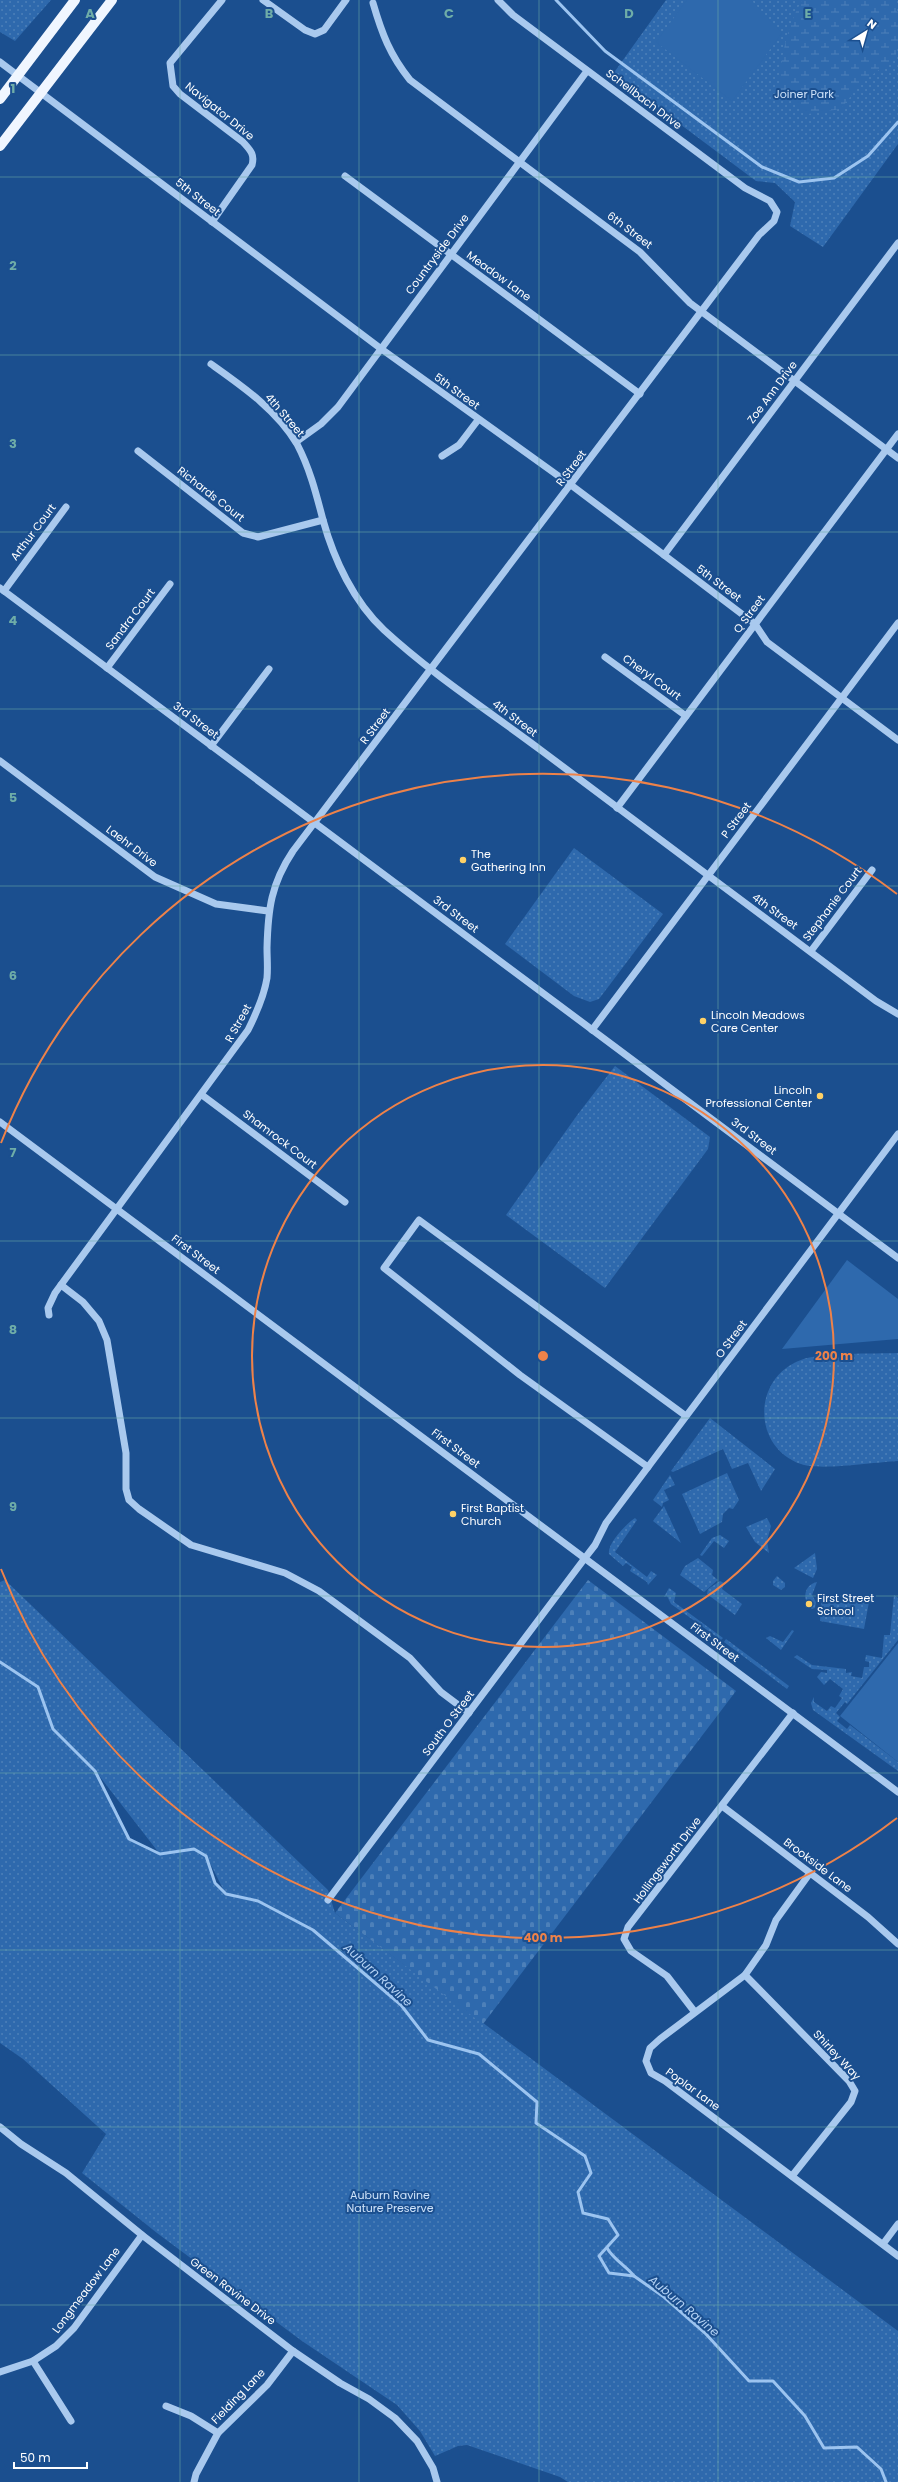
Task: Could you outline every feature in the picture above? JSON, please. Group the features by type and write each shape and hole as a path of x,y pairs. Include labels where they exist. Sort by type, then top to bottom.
{"main road":[{"path":"0,99 75,0"},
{"path":"0,146 112,0"}],"street":[{"name":"Navigator Drive","path":"212,222 252,165 254,159 252,151 243,142 180,94 173,86 170,63 222,0"},
{"path":"264,0 305,30 315,34 324,30 346,0"},
{"name":"Schellbach Drive","path":"498,0 513,15 745,188 770,201 777,212"},
{"name":"6th Street","path":"373,3 384,38 394,60 410,80 640,252 690,304 898,458"},
{"name":"5th Street","path":"0,62 380,348 478,420 571,485 664,555 755,624 767,642 898,740"},
{"name":"Countryside Drive","path":"296,442 321,424 338,407 380,348 520,162 587,70"},
{"name":"Meadow Lane","path":"344,176 640,394"},
{"name":"R Street","path":"49,1315 50,1302 61,1285 116,1208 202,1095 240,1042 260,1006 267,978 268,911 273,888 282,869 315,822 760,235 774,221 777,212"},
{"name":"Zoe Ann Drive","path":"664,555 898,242"},
{"name":"4th Street","path":"210,364 266,407 296,442 311,474 323,520 337,559 351,588 366,611 384,630 432,669 617,808 811,951 876,1001 898,1014"},
{"path":"442,456 459,445 478,420"},
{"name":"Q Street","path":"617,808 898,434"},
{"name":"Richards Court","path":"138,451 243,533 258,537 323,520"},
{"name":"Arthur Court","path":"2,589 66,507"},
{"name":"Sandra Court","path":"107,668 170,584"},
{"name":"3rd Street","path":"2,589 898,1258"},
{"name":"P Street","path":"592,1030 898,623"},
{"name":"Cheryl Court","path":"605,657 686,716"},
{"path":"212,746 269,669"},
{"name":"Laehr Drive","path":"0,761 155,877 216,904 268,911"},
{"name":"Stephanie Court","path":"811,951 872,870"},
{"name":"Shamrock Court","path":"202,1095 345,1202"},
{"name":"First Street","path":"0,1122 898,1792"},
{"name":"O Street","path":"585,1558 595,1545 606,1523 898,1134"},
{"path":"648,1467 520,1375 384,1268 419,1220 686,1416"},
{"path":"61,1285 84,1302 99,1321 107,1340 126,1453 126,1489 129,1500 139,1509 192,1545 285,1573 319,1590 410,1658 440,1692 469,1713"},
{"name":"South O Street","path":"328,1900 585,1558"},
{"name":"Hollingsworth Drive","path":"694,2011 667,1976 631,1951 624,1939 628,1927 793,1713"},
{"name":"Brookside Lane","path":"722,1806 868,1917 898,1944"},
{"name":"Poplar Lane","path":"810,1873 776,1920 766,1945 746,1975 694,2011 650,2048 646,2061 651,2073 898,2256"},
{"name":"Shirley Way","path":"746,1975 849,2081 855,2091 851,2102 792,2176"},
{"name":"Green Ravine Drive","path":"0,2127 21,2144 66,2173 142,2235 293,2351 340,2383 370,2399 395,2418 417,2441 433,2468 436,2482"},
{"path":"883,2244 898,2224"},
{"name":"Longmeadow Lane","path":"0,2372 33,2361 56,2346 74,2328 142,2235"},
{"name":"Fielding Lane","path":"194,2482 196,2474 218,2433 267,2385 293,2351"},
{"path":"33,2361 71,2421"},
{"path":"166,2406 191,2416 218,2433"}],"green space":[{"path":"0,0 51,0 15,41 0,32"},
{"name":"Joiner Park","path":"666,0 898,0 898,144 823,247 790,226 795,202 775,183 756,181 613,74"},
{"path":"687,0 751,0 782,33 732,101 656,42"},
{"path":"802,0 893,0 898,13 898,46 895,58 860,84 841,109 808,114 778,91 788,32"},
{"path":"574,848 663,914 599,999 590,1002 574,996 505,944"},
{"path":"615,1066 710,1137 708,1149 605,1288 506,1215 578,1114"},
{"path":"847,1260 898,1299 898,1339 782,1349"},
{"path":"898,1353 898,1461 821,1467 810,1466 801,1464 785,1455 773,1443 767,1428 764,1412 767,1396 773,1381 785,1369 810,1357 848,1354"},
{"path":"710,1418 775,1469 761,1491 748,1463 732,1469 723,1449 673,1472 671,1471"},
{"path":"727,1473 739,1500 733,1509 729,1508 723,1514 722,1522 700,1534 682,1494"},
{"path":"670,1475 675,1485 664,1490 669,1500 663,1503 662,1507 653,1500"},
{"path":"664,1506 681,1543 653,1521"},
{"path":"635,1518 637,1520 615,1552 647,1577 651,1571 657,1575 648,1585 647,1582 630,1571 632,1567 626,1563 623,1566 609,1554 609,1550 614,1540 622,1529"},
{"path":"767,1518 771,1526 767,1541 769,1553 755,1542 746,1527"},
{"path":"720,1535 729,1541 724,1548 714,1541 702,1556 700,1555 712,1538"},
{"path":"815,1553 817,1569 813,1578 794,1568"},
{"path":"698,1558 713,1570 712,1575 718,1580 704,1592 680,1575 685,1566"},
{"path":"777,1576 785,1583 785,1587 781,1590 773,1585 773,1581"},
{"name":"Auburn Ravine Nature Preserve","path":"5,1580 328,1890 335,1913 898,2331 898,2482 568,2482 560,2477 467,2445 458,2446 435,2456 420,2431 397,2405 302,2341 157,2233 82,2173 106,2134 23,2059 0,2043 0,1582","holes":["97,1773 159,1853 129,1839","208,1859 225,1893 215,1883"]},
{"path":"588,1580 736,1691 483,2024 335,1913"},
{"path":"720,1581 724,1583 722,1589 742,1604 735,1615 707,1594 708,1589"},
{"path":"817,1582 812,1595 816,1602 815,1608 812,1609 805,1598 809,1586"},
{"path":"669,1588 676,1593 674,1602 723,1638 721,1640 671,1604 667,1596 664,1597"},
{"path":"894,1595 898,1598 898,1640 847,1704 845,1702 836,1713 840,1717 837,1721 847,1729 850,1725 898,1762 898,1771 813,1710 811,1703 814,1697 814,1702 827,1711 831,1706 835,1708 842,1698 839,1696 843,1689 830,1679 824,1685 817,1677 821,1672 827,1673 827,1670 812,1669 794,1657 797,1655 812,1665 846,1669 846,1673 852,1672 851,1676 862,1678 864,1667 869,1667 869,1662 865,1661 866,1655 882,1658 884,1635 890,1635"},
{"path":"854,1599 869,1602 864,1629 820,1621 821,1603 826,1600 843,1603"},
{"path":"792,1630 794,1631 781,1650 766,1638 770,1636 783,1642"},
{"path":"726,1639 789,1686 787,1689 724,1642"},
{"path":"898,1643 898,1762 840,1716"}],"waterway":[{"path":"556,0 605,51 762,167 799,182 834,178 868,156 898,122"},
{"name":"Auburn Ravine","path":"0,1662 38,1687 53,1729 95,1771 129,1839 160,1854 194,1849 206,1856 215,1883 226,1894 258,1901 313,1930 401,2005 428,2040 479,2054 537,2102 536,2123 585,2156 591,2173 578,2192 583,2213 608,2219 618,2235 599,2256 609,2273 634,2276 664,2297 705,2333 749,2381 773,2381 805,2416 824,2448 857,2447 881,2469 886,2482"},
{"path":"607,2248 613,2256 634,2276"}],"place":[{"name":"The Gathering Inn","path":"463,860"},
{"name":"Lincoln Meadows Care Center","path":"703,1021"},
{"name":"Lincoln Professional Center","path":"820,1096"},
{"name":"First Baptist Church","path":"453,1514"},
{"name":"First Street School","path":"809,1604"}]}
